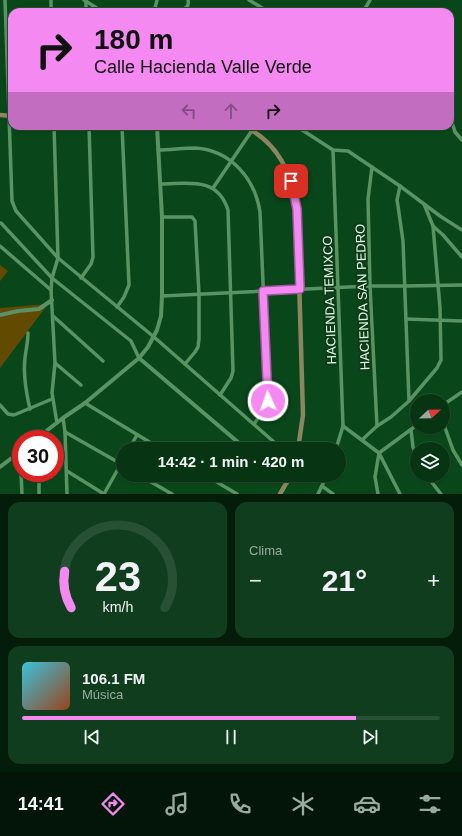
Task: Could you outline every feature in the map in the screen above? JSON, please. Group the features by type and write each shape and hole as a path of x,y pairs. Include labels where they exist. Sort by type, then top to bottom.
{"main road":[{"path":"252,131 266,141 277,152 284,164 291,181 297,209 303,416 299,442"},
{"path":"280,494 287,483"}],"street":[{"path":"5,0 8,70"},
{"path":"249,0 262,8"},
{"path":"85,1 96,8"},
{"path":"454,129 462,140"},
{"path":"11,130 14,206 16,211 58,258 154,337 274,442"},
{"path":"54,130 58,258 52,278 51,290 55,363 52,399 57,422"},
{"path":"81,278 91,264 93,257 89,130"},
{"path":"116,307 124,297 129,285 122,130"},
{"path":"48,430 57,422 85,403 139,358 154,337 161,316 162,296 162,217 157,130"},
{"path":"302,130 333,150 348,152 372,167 462,230"},
{"path":"214,188 252,131"},
{"path":"158,150 204,149 232,160 248,179 258,199 260,212 268,401 264,410 254,424"},
{"name":"HACIENDA TEMIXCO","path":"333,150 343,426 338,442"},
{"name":"HACIENDA SAN PEDRO","path":"372,167 368,199 370,286 377,426"},
{"path":"160,184 198,183 214,188 225,202 228,210 233,371 231,378 220,395"},
{"path":"400,186 398,206 403,241 409,401"},
{"path":"362,440 409,401 437,368 441,360 440,300 437,285 433,226 424,204"},
{"path":"162,217 192,217 195,221 199,294 199,339 198,347 185,364"},
{"path":"1,224 52,278 131,341 139,358 238,442"},
{"path":"433,226 462,257"},
{"path":"0,246 51,290"},
{"path":"162,296 370,286 462,285"},
{"path":"0,314 18,310 39,310 52,300"},
{"path":"53,316 103,360"},
{"path":"406,319 462,321"},
{"path":"28,333 25,358 25,378 30,409"},
{"path":"55,363 81,385"},
{"path":"450,401 462,392"},
{"path":"0,405 11,415 14,415 52,399"},
{"path":"85,403 149,442"},
{"path":"63,418 65,432 67,494"},
{"path":"343,426 379,453 400,494"},
{"path":"378,494 375,478 379,453 410,431"},
{"path":"65,432 116,460"},
{"path":"447,434 452,450 462,465"},
{"path":"133,442 137,435"},
{"path":"0,467 12,457"},
{"path":"67,471 104,494 116,473"},
{"path":"21,482 22,494"},
{"path":"39,482 39,494"},
{"path":"151,482 172,494"},
{"path":"219,482 236,494"},
{"path":"318,494 324,482"},
{"path":"432,482 441,494"},
{"path":"322,486 333,494"}],"shaded area":[{"path":"0,265 8,271 0,281"},
{"path":"48,304 0,368 0,308"}],"route":[{"path":"268,401 263,291 300,289 297,209 291,181"}]}
